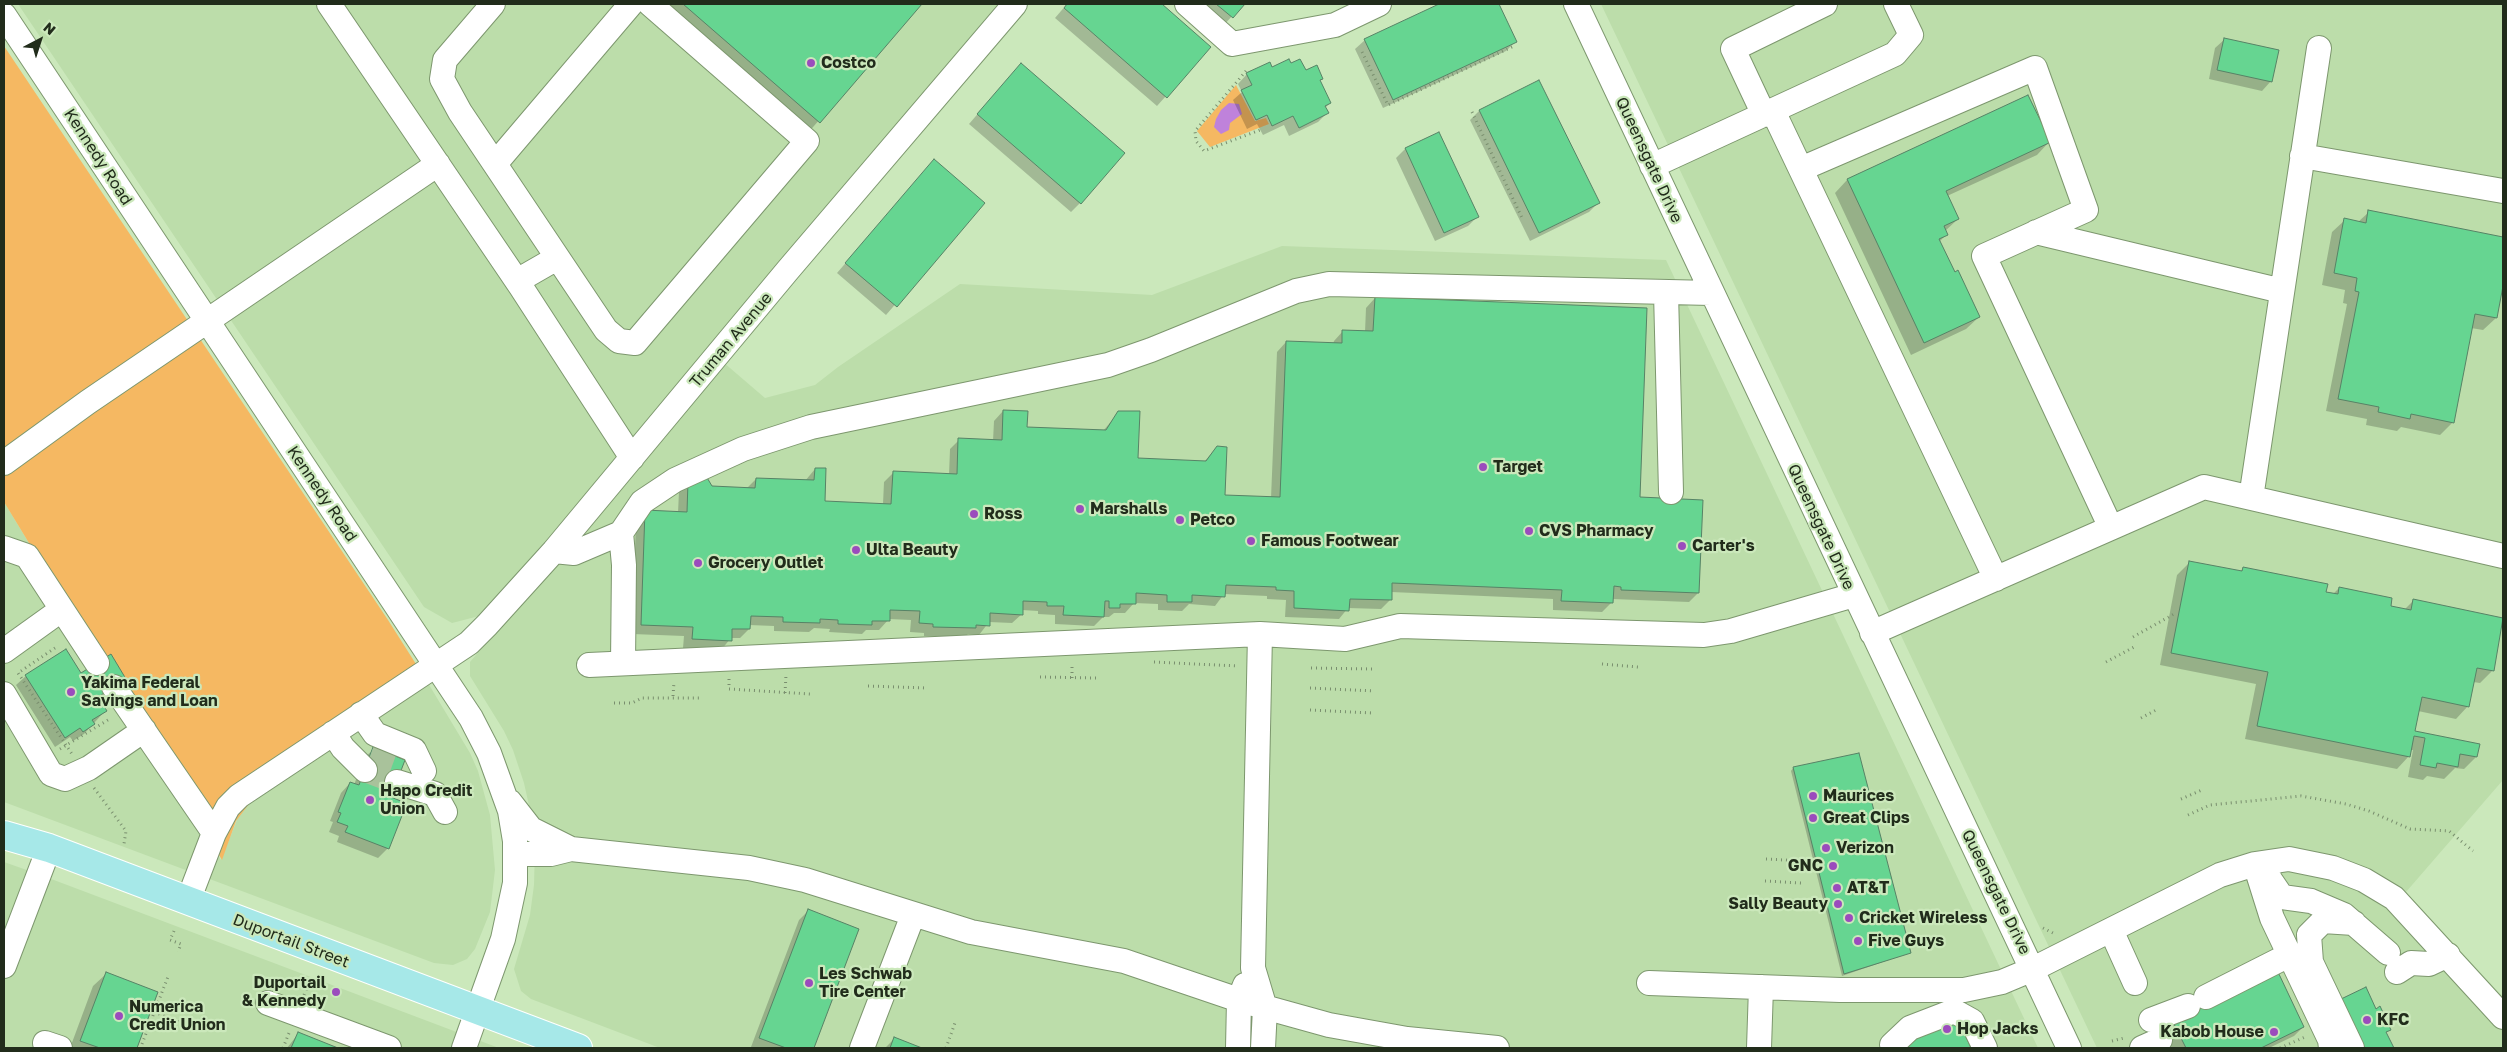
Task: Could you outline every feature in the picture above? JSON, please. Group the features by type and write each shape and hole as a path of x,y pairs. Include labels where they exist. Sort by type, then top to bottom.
{"main road":[{"name":"Duportail Street","path":"4,835 48,848 578,1048"}],"street":[{"path":"329,4 517,281 632,458"},
{"path":"495,164 631,4"},
{"path":"484,7 445,60 442,79 460,112 606,330 618,341 635,343 807,141 650,4"},
{"name":"Truman Avenue","path":"188,902 214,833 228,807 239,796 469,643 554,552 1015,4"},
{"path":"1187,4 1232,44 1335,25 1379,4"},
{"name":"Queensgate Drive","path":"1576,4 2069,1048"},
{"path":"1825,4 1733,49 1801,169 1996,578"},
{"path":"1652,166 1895,54 1911,35 1896,4"},
{"name":"Kennedy Road","path":"4,15 436,665 481,736 506,796 513,827 516,854 515,883 510,917 464,1048"},
{"path":"2251,498 2319,48"},
{"path":"1801,169 2035,68 2086,210 1984,256 2111,528"},
{"path":"2302,156 2503,191"},
{"path":"4,463 88,402 207,323 438,164"},
{"path":"2036,232 2282,291"},
{"path":"517,281 557,258"},
{"path":"554,552 574,553 621,533 642,502 675,480 743,449 812,427 1108,365 1151,350 1296,291 1329,284 1711,292"},
{"path":"1666,292 1671,492"},
{"path":"1872,633 2204,487 2503,556"},
{"path":"621,533 624,570 624,663"},
{"path":"4,548 27,556 97,663"},
{"path":"589,664 1260,634 1345,639 1400,626 1704,635 1731,632 1854,595"},
{"path":"4,651 61,610"},
{"path":"1260,634 1253,968 1265,1008 1263,1048"},
{"path":"114,687 214,833"},
{"path":"4,694 51,774 65,779 89,768 144,730"},
{"path":"347,724 368,761"},
{"path":"347,724 414,750 406,772 440,803"},
{"path":"506,796 514,810 532,829 571,849"},
{"path":"4,966 48,848"},
{"path":"516,854 551,854 571,849 749,868 805,880 971,932 1124,961 1239,1000 1329,1026 1408,1038 1497,1048"},
{"path":"1649,983 1840,990 1964,990 2002,982 2032,969 2220,875 2261,863 2289,859 2333,868 2364,880 2394,898 2503,1017"},
{"path":"2261,863 2272,918 2330,1040 2322,1041"},
{"path":"2261,863 2282,897 2311,902 2344,915 2399,963 2429,964 2448,955"},
{"path":"862,1048 913,915"},
{"path":"2352,1048 2311,962 2309,935 2323,921 2354,923"},
{"path":"2111,930 2135,983"},
{"path":"2399,963 2413,952 2426,931"},
{"path":"2151,1036 2197,1002 2289,955"},
{"path":"1238,1048 1239,1000 1253,968"},
{"path":"1759,1048 1761,987"},
{"path":"268,1003 389,1048"},
{"path":"1892,1046 1910,1028 1954,1011 1972,1021 1985,1048"}],"path":[{"path":"1362,52 1388,105 1514,46"},
{"path":"1246,71 1194,131 1196,141 1204,151 1260,130"},
{"path":"1472,112 1523,220"},
{"path":"2133,637 2174,614"},
{"path":"2106,662 2136,646"},
{"path":"55,648 18,673 67,747 108,720"},
{"path":"1154,662 1241,666"},
{"path":"1602,664 1638,667"},
{"path":"1311,668 1374,669"},
{"path":"1040,677 1097,678"},
{"path":"868,686 927,688"},
{"path":"1310,688 1374,691"},
{"path":"729,689 810,694"},
{"path":"614,703 632,703 642,698 700,698"},
{"path":"2141,718 2158,709"},
{"path":"1310,710 1373,713"},
{"path":"91,783 126,831 124,844"},
{"path":"2181,799 2202,790"},
{"path":"2188,815 2210,804 2301,796 2354,807 2410,829 2449,831 2473,851"},
{"path":"1766,859 1802,861"},
{"path":"1765,881 1801,883"},
{"path":"174,930 170,940 181,944 178,952"},
{"path":"142,1044 169,974"},
{"path":"154,1012 184,1024"},
{"path":"946,1048 956,1020"},
{"path":"283,1048 290,1031"},
{"path":"2280,1048 2322,1041"}],"shaded area":[{"path":"18,4 998,4 483,615 452,623 424,607"},
{"path":"1601,4 2503,4 2503,780 2406,892 2503,997 2503,1048 2097,1048"},
{"path":"4,46 388,620 428,683 249,804 236,821 222,860 4,502"},
{"path":"1236,85 1255,121 1266,118 1269,124 1210,147 1197,131"},
{"path":"1229,103 1239,104 1242,114 1230,123 1229,130 1221,134 1214,127 1216,119 1221,110"},
{"path":"1282,246 1666,260 2038,1048 660,1048 531,999 521,991 514,969 530,915 534,885 535,848 532,819 524,783 513,750 504,731 470,676 470,662 723,362 765,398 815,385 838,367 960,284 1152,295"},
{"path":"4,502 221,860 239,815 249,804 428,683 470,753 478,771 490,815 495,870 490,912 475,949 467,959 453,965 434,963 4,802"},
{"path":"4,862 38,874 499,1048 4,1048"}],"building":[{"name":"Costco","path":"683,4 922,4 820,123"},
{"path":"1067,4 1162,4 1211,47 1167,98 1064,8"},
{"path":"1216,4 1245,4 1233,18"},
{"path":"1439,4 1499,4 1517,42 1393,100 1364,39"},
{"path":"2224,38 2279,50 2272,82 2217,70"},
{"path":"1289,59 1291,63 1300,59 1306,70 1317,65 1323,79 1320,80 1331,103 1325,106 1329,113 1299,128 1293,116 1272,126 1267,115 1256,120 1241,90 1252,85 1246,73 1270,62 1272,67"},
{"path":"1021,63 1125,153 1081,204 977,114"},
{"path":"1539,80 1600,203 1539,233 1479,110"},
{"path":"2028,95 2051,142 1946,191 1959,219 1944,226 1948,235 1939,239 1955,272 1958,270 1980,317 1924,343 1847,179"},
{"path":"1439,132 1479,217 1444,233 1405,148"},
{"path":"934,159 985,203 897,307 845,263"},
{"path":"2368,210 2503,237 2503,286 2497,318 2475,314 2454,423 2411,414 2410,419 2378,412 2379,407 2338,399 2359,292 2355,291 2357,278 2334,273 2344,218 2366,223"},
{"path":"1375,297 1647,308 1640,497 1703,500 1699,593 1621,590 1621,587 1614,586 1613,603 1561,601 1562,590 1392,583 1392,600 1350,599 1349,611 1294,608 1294,591 1276,590 1276,587 1226,585 1225,597 1192,595 1192,602 1167,602 1167,595 1136,593 1136,604 1120,604 1120,608 1109,608 1109,601 1105,601 1104,617 1063,615 1064,606 1047,606 1047,602 1023,601 1023,615 990,613 990,626 976,625 976,628 933,627 933,624 919,623 920,611 890,610 890,621 872,621 872,625 838,624 838,620 820,619 820,623 783,622 783,617 751,616 750,629 732,629 732,641 692,639 693,627 641,625 645,510 687,512 688,481 703,471 712,486 755,488 756,478 814,480 815,468 826,468 825,501 891,504 893,471 957,474 958,438 1002,440 1003,410 1028,411 1027,427 1106,430 1118,411 1140,411 1138,458 1206,461 1217,446 1227,447 1225,495 1280,497 1286,341 1342,343 1342,330 1373,331"},
{"path":"2189,561 2242,571 2243,567 2328,584 2326,592 2338,594 2339,587 2392,598 2391,606 2411,610 2413,599 2503,618 2494,671 2477,668 2469,707 2422,697 2415,731 2480,744 2477,757 2460,754 2458,767 2437,763 2436,768 2420,765 2425,738 2414,736 2410,757 2257,726 2268,672 2171,653"},
{"name":"Yakima Federal Savings and Loan","path":"66,649 81,673 111,654 126,679 98,697 107,711 92,720 95,724 83,732 80,728 65,738 25,675"},
{"name":"Hapo Credit Union","path":"373,747 405,760 391,797 403,802 401,807 405,808 389,849 345,832 348,826 337,822 341,813 338,812 350,782 359,785"},
{"path":"1859,753 1911,953 1844,974 1793,767"},
{"name":"Les Schwab Tire Center","path":"808,909 859,929 814,1048 786,1048 759,1038"},
{"name":"Numerica Credit Union","path":"106,972 158,992 137,1048 100,1048 80,1041"},
{"path":"2278,972 2304,1027 2261,1048 2186,1048 2172,1020"},
{"name":"KFC","path":"2366,987 2376,1009 2380,1006 2391,1030 2386,1032 2394,1048 2360,1048 2339,1000"},
{"name":"Hop Jacks","path":"1957,1017 1971,1048 1907,1048 1904,1041"},
{"path":"298,1032 338,1048 291,1048"},
{"path":"894,1037 922,1048 890,1048"}],"tunnel":[{"path":"372,751 404,763"},
{"path":"365,770 397,782"}],"place":[{"name":"Costco","path":"811,63"},
{"name":"Target","path":"1483,467"},
{"name":"Marshalls","path":"1080,509"},
{"name":"Ross","path":"974,514"},
{"name":"Petco","path":"1180,520"},
{"name":"CVS Pharmacy","path":"1529,531"},
{"name":"Famous Footwear","path":"1251,541"},
{"name":"Carter's","path":"1682,546"},
{"name":"Ulta Beauty","path":"856,550"},
{"name":"Grocery Outlet","path":"698,563"},
{"name":"Yakima Federal Savings and Loan","path":"71,692"},
{"name":"Maurices","path":"1813,796"},
{"name":"Hapo Credit Union","path":"370,800"},
{"name":"Great Clips","path":"1813,818"},
{"name":"Verizon","path":"1826,848"},
{"name":"GNC","path":"1833,866"},
{"name":"AT&T","path":"1837,888"},
{"name":"Sally Beauty","path":"1838,904"},
{"name":"Cricket Wireless","path":"1849,918"},
{"name":"Five Guys","path":"1858,941"},
{"name":"Les Schwab Tire Center","path":"809,983"},
{"name":"Duportail & Kennedy","path":"336,992"},
{"name":"Numerica Credit Union","path":"119,1016"},
{"name":"KFC","path":"2367,1020"},
{"name":"Hop Jacks","path":"1947,1029"},
{"name":"Kabob House","path":"2274,1032"}]}
